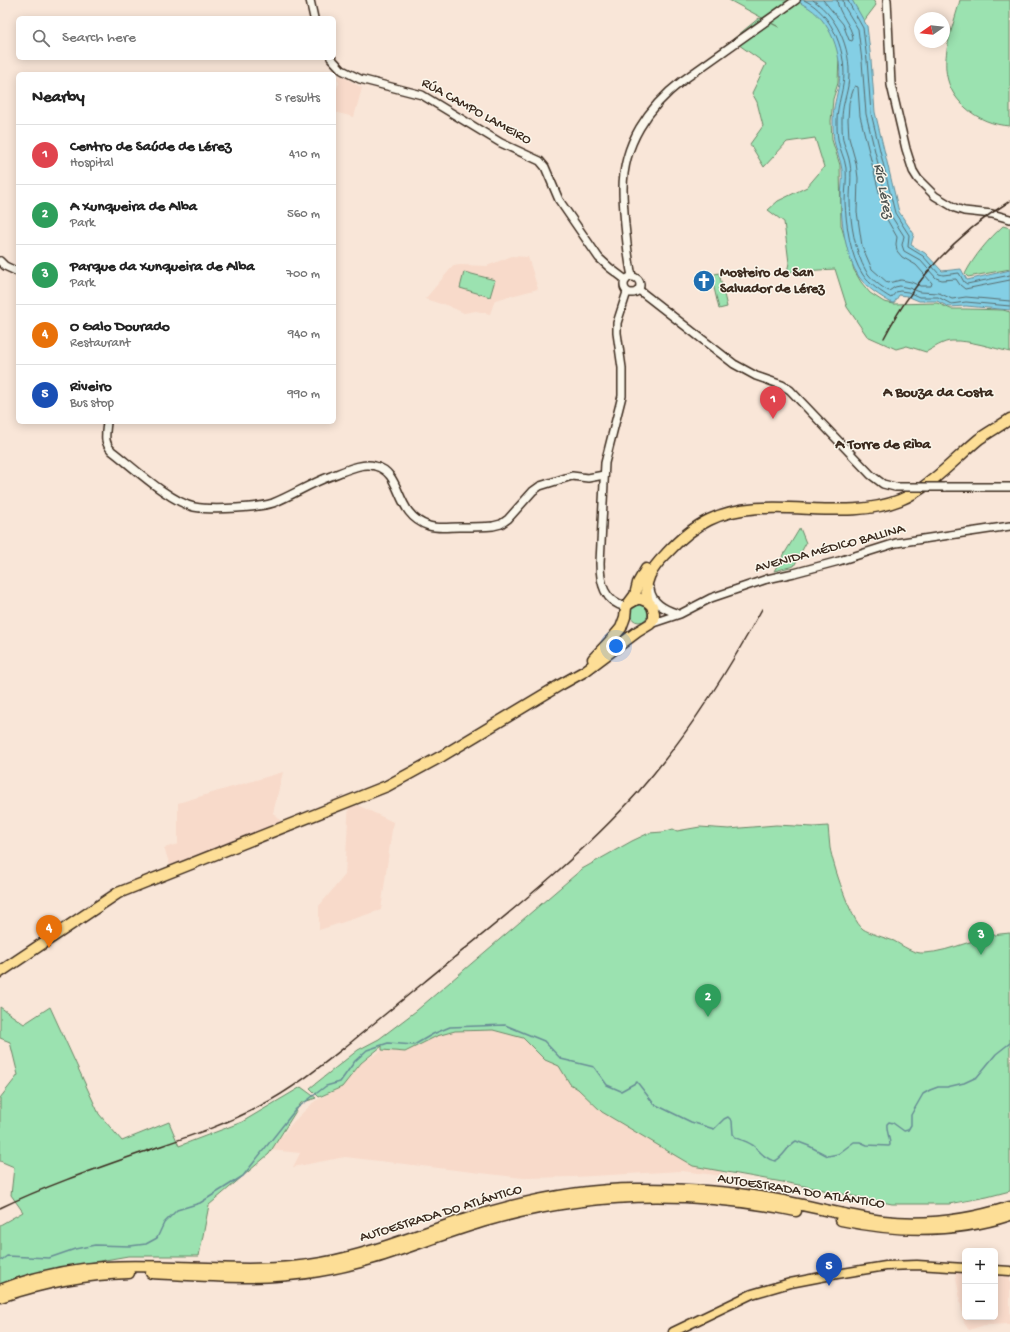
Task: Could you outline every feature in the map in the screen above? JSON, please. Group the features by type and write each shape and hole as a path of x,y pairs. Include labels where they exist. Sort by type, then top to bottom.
{"highway":[{"path":"560,685 597,656 621,628 627,609 635,595 638,583 647,568 666,546 679,536 708,520 730,513 760,509 844,510 888,505 902,500 931,481 980,439 1010,419"},
{"path":"967,451 1010,425"},
{"path":"0,972 118,893 392,783 442,756 560,685 585,672 647,626 654,619 651,605 645,592 646,583 650,575 662,558 681,539 708,520"},
{"path":"647,626 638,629 632,627 628,623 627,609 637,599 651,605"},
{"name":"AUTOESTRADA DO ATLÁNTICO","path":"0,1290 16,1283 53,1274 104,1267 284,1268 322,1263 351,1257 395,1244 461,1221 527,1202 593,1192 638,1188 725,1192 768,1198 857,1217 884,1221 916,1222 962,1219 976,1217 1010,1207"},
{"name":"AUTOESTRADA DO ATLÁNTICO","path":"0,1297 28,1288 62,1280 89,1276 149,1273 262,1277 321,1271 380,1257 466,1227 512,1214 581,1200 680,1196 718,1199 747,1202 857,1224 924,1230 957,1227 994,1220 1010,1215"}],"main road":[{"path":"673,1332 752,1294 790,1283 886,1266 917,1265 962,1268"},
{"path":"684,1332 752,1299 787,1288 859,1273 895,1269 924,1269 962,1272"},
{"path":"998,1270 1010,1271"},
{"path":"998,1274 1010,1275"}],"street":[{"path":"310,0 314,16"},
{"path":"627,609 618,605 610,598 602,584 600,577 600,563 606,453 622,396 622,368 617,324 627,292 624,288 629,278 623,188 627,158 631,144 647,115 666,93 796,0"},
{"path":"886,0 891,85 906,149 913,171 928,190 945,203 955,208 972,213 992,214 1010,219"},
{"name":"RÚA CAMPO LAMEIRO","path":"333,60 342,70 360,80 412,91 422,95 501,143 540,161 545,167 559,200 599,258 610,268 629,278"},
{"path":"0,261 5,266 16,271"},
{"path":"627,292 635,293 641,286 638,278 629,278"},
{"path":"639,290 734,364 750,373 786,387 871,475 883,484 895,487 1010,487"},
{"path":"106,424 105,440 112,451 170,496 184,504 202,509 268,504 327,478 361,466 371,465 383,469 391,477 405,507 411,515 424,524 438,527 493,526 501,524 508,519 533,491 540,486 572,476 588,478 604,475"},
{"name":"AVENIDA MÉDICO BALLINA","path":"647,626 676,616 711,598 767,579 794,573 896,543 1010,526"},
{"path":"650,575 649,584 651,595 656,603 676,613"},
{"name":"AVENIDA MÉDICO BALLINA","path":"651,605 657,612 662,613 676,613 685,611"}],"shaded area":[{"path":"341,75 362,88 354,117 336,112 336,90 339,83 337,77"},
{"path":"512,256 528,257 538,289 495,300 490,314 476,311 464,313 444,304 425,299 453,266 487,266"},
{"path":"283,772 273,813 286,826 172,871 164,848 178,844 178,803"},
{"path":"349,801 393,822 381,910 319,930 319,906 345,875"},
{"path":"493,1030 523,1038 545,1060 583,1075 719,1164 724,1176 682,1171 574,1177 523,1178 345,1157 293,1167 300,1153 270,1150 294,1121 315,1101 341,1087 361,1063 382,1050 405,1052 437,1036 455,1031"},
{"path":"955,1271 962,1272 962,1311"},
{"path":"998,1274 1010,1275 1010,1324 985,1325 969,1330 963,1320 998,1320"}],"green space":[{"path":"729,0 873,0 876,5 839,54 838,83 833,99 831,121 832,140 840,165 841,225 854,270 870,293 884,302 894,304 937,303 951,309 1003,310 1010,312 1010,352 959,341 945,342 926,352 907,346 896,349 867,336 847,307 835,269 787,272 789,263 784,222 768,210 778,201 807,187 824,167 815,138 787,142 764,167 750,144 763,126 757,102 752,93 766,64 732,40 759,18 779,27"},
{"path":"960,0 1010,0 1010,126 986,121 966,108 955,96 949,83 946,70 947,48 950,48 950,36"},
{"path":"1003,226 1010,228 1010,269 968,277 965,274 977,254"},
{"path":"464,272 495,280 490,297 460,288"},
{"path":"719,273 727,307 719,309 711,275"},
{"path":"800,528 806,543 794,566 774,571"},
{"path":"635,604 643,604 648,609 646,620 643,622 635,622 630,617 630,609"},
{"path":"776,825 814,827 828,826 830,848 843,891 858,923 863,929 869,932 920,953 945,950 988,936 1010,933 1010,1191 949,1204 892,1204 799,1185 693,1166 602,1112 578,1089 570,1084 559,1066 545,1060 523,1038 493,1030 455,1031 437,1036 405,1052 382,1050 382,1046 361,1063 342,1087 319,1097 310,1088 358,1050 379,1039 416,1011 582,869 649,833 663,832 673,829 677,831 700,827 729,829"},
{"path":"0,1007 24,1024 50,1007 99,1114 122,1141 169,1122 179,1146 242,1122 301,1087 316,1098 301,1103 269,1154 209,1205 199,1256 128,1256 42,1271 0,1284 0,1225 23,1212 11,1195 14,1167 0,1161 0,1098 18,1075 10,1042 0,1038"}],"water":[{"name":"Río Lérez","path":"790,0 852,0 867,26 875,112 899,212 914,234 911,245 925,253 942,271 961,269 967,280 1010,270 1010,310 966,306 949,307 937,301 919,301 907,296 899,295 894,303 892,303 870,288 859,277 854,269 843,230 841,209 842,170 834,138 833,115 840,73 837,50 828,29 821,19 813,11 802,4"}],"waterway":[{"path":"0,1261 7,1256 49,1258 75,1249 95,1245 130,1246 146,1244 157,1238 164,1223 177,1210 200,1203 243,1176 296,1109 326,1086 340,1082 355,1061 367,1050 388,1043 414,1045 433,1034 450,1027 505,1025 544,1041 561,1059 594,1067 607,1085 621,1091 637,1082 654,1104 691,1122 714,1129 728,1117 732,1121 733,1134 735,1137 750,1144 766,1157 775,1161 781,1157 796,1141 828,1156 838,1154 854,1142 860,1142 867,1145 889,1146 890,1142 887,1127 889,1122 893,1123 904,1131 908,1130 911,1125 911,1115 923,1094 938,1087 947,1087 964,1083 977,1077 996,1054 1010,1043"}],"railway":[{"path":"884,338 908,298 938,261 972,228 1010,201"},
{"path":"0,1208 73,1177 220,1125 247,1113 284,1092 350,1043 535,891 589,843 639,791 674,748 706,703 735,657 762,609"}],"place":[{"name":"Mosteiro de San Salvador de Lérez","path":"704,281"},
{"name":"Centro de Saúde de Lérez","path":"773,419"},
{"name":"O Galo Dourado","path":"49,948"},
{"name":"Parque da Xunqueira de Alba","path":"981,955"},
{"name":"A Xunqueira de Alba","path":"708,1017"},
{"name":"Riveiro","path":"829,1286"}],"district":[{"name":"A Bouza da Costa","path":"938,393"},
{"name":"A Torre de Riba","path":"883,445"}]}
